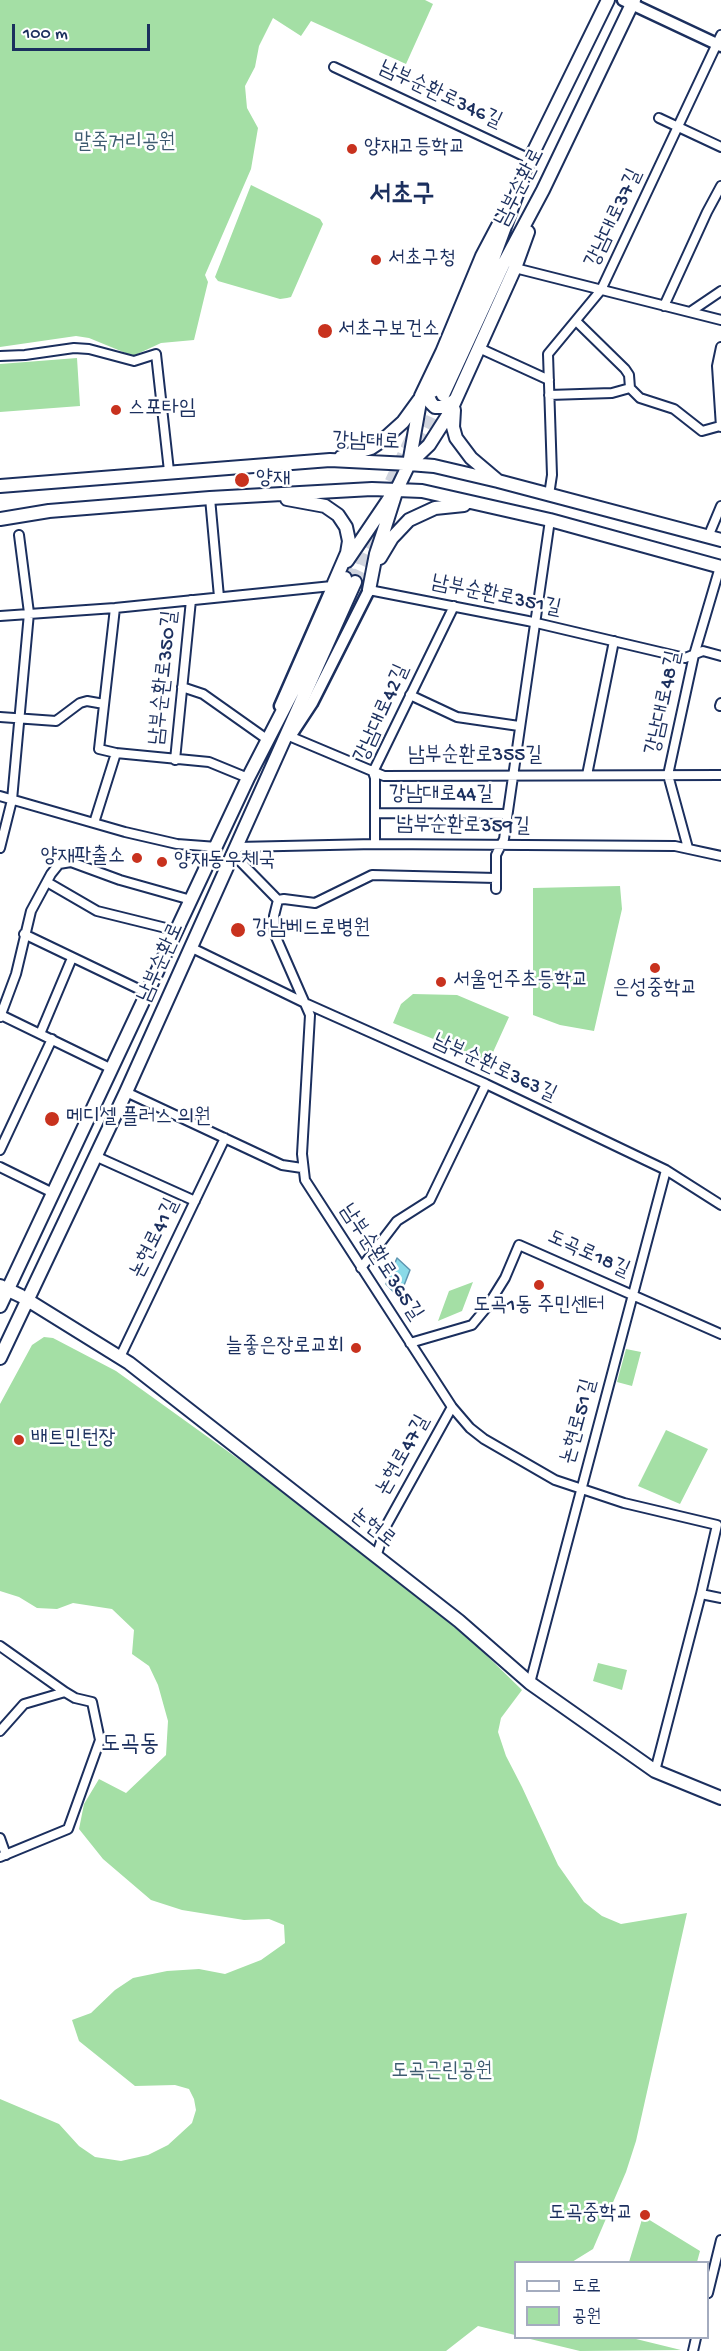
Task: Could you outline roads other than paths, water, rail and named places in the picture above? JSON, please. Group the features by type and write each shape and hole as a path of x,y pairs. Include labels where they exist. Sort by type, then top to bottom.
{"main road":[{"name":"남부순환로","path":"608,0 530,159 493,259 438,393 543,190 630,1"},
{"path":"630,1 720,42"},
{"path":"458,397 446,407 441,408 435,407 427,399 427,394 482,256 521,181"},
{"path":"409,464 423,453 436,436 458,397 515,268 543,190"},
{"path":"330,459 371,448 403,422 421,396 444,348"},
{"path":"369,590 376,554 397,489 409,464 421,396"},
{"path":"458,397 453,419 456,438 471,458 498,481"},
{"name":"강남대로","path":"0,486 330,459 409,464 434,466 498,481 721,540"},
{"path":"342,582 376,518 397,489"},
{"path":"0,519 49,511 210,498 397,489 422,491 492,506 721,567"},
{"path":"256,495 318,504 332,511 342,521 346,527 348,541 342,582"},
{"path":"279,753 312,703 369,590 382,554 392,538 409,520 427,511 442,507 492,506"},
{"path":"342,582 344,574 354,573 362,579 364,590 369,590"},
{"name":"남부순환로","path":"0,1306 4,1287 53,1193 248,778 296,685 342,582"},
{"name":"남부순환로","path":"0,1358 29,1301 126,1092 279,753 305,689 342,582"},
{"name":"논현로","path":"4,1287 120,1357 459,1621 530,1683 655,1771 721,1798"}],"street":[{"name":"강남대로37길","path":"549,495 552,475 548,354 600,291 720,42"},
{"name":"남부순환로346길","path":"334,67 530,159"},
{"path":"659,118 721,147"},
{"path":"664,306 721,186"},
{"path":"515,268 721,320"},
{"path":"690,312 721,291"},
{"path":"576,321 625,369 629,375 630,388 640,398 674,409 702,431 721,426 717,366 720,352"},
{"path":"0,356 74,348 89,349 134,361 156,354 170,471"},
{"path":"479,348 549,380"},
{"path":"549,395 612,393 630,388"},
{"path":"210,498 219,597"},
{"path":"708,537 721,506"},
{"name":"강남대로44길","path":"496,889 496,855 501,846 507,814 550,520"},
{"path":"0,848 12,800 29,613 19,535"},
{"name":"강남대로48길","path":"688,848 668,775 694,655 721,567"},
{"name":"남부순환로350길","path":"0,616 115,608 342,582"},
{"name":"남부순환로351길","path":"369,590 454,606 685,658 703,651 721,656"},
{"name":"남부순환로350길","path":"175,760 191,600"},
{"name":"강남대로42길","path":"375,844 375,778 373,772 454,606"},
{"path":"115,608 99,749 175,760 209,762 248,778"},
{"path":"587,775 614,641"},
{"path":"182,687 203,694 268,740"},
{"path":"410,695 457,717 519,726"},
{"path":"0,717 56,721 80,703 87,701 105,704"},
{"name":"남부순환로355길","path":"290,736 384,776 721,775"},
{"path":"94,823 116,753"},
{"path":"0,796 177,844 217,847"},
{"name":"강남대로44길","path":"375,813 507,814"},
{"name":"남부순환로359길","path":"235,850 375,844 623,845 688,848 721,856"},
{"path":"235,850 278,900"},
{"path":"112,1069 0,1016 16,974 31,911 59,864 71,862 120,880 191,900"},
{"path":"278,900 284,898 315,903 372,875 496,878"},
{"name":"남부순환로","path":"47,882 97,911 178,931"},
{"path":"126,1092 282,1165 302,1168 310,1015 275,935 274,916 278,900"},
{"name":"남부순환로","path":"24,934 147,993"},
{"name":"남부순환로363길","path":"190,947 307,1004 486,1084 666,1170 721,1205"},
{"path":"40,1034 72,958"},
{"path":"0,1150 52,1039"},
{"path":"362,1268 397,1221 430,1200 486,1084"},
{"name":"논현로41길","path":"120,1357 225,1138"},
{"path":"95,1155 195,1201"},
{"path":"0,1167 53,1193"},
{"name":"남부순환로365길","path":"302,1168 305,1180 452,1407 484,1439 555,1480 581,1490 624,1503 717,1525 701,1594"},
{"name":"논현로51길","path":"530,1683 666,1170"},
{"name":"도곡로18길","path":"410,1343 472,1325 487,1307 505,1278 519,1245 721,1334"},
{"name":"논현로47길","path":"376,1557 386,1526 452,1407"},
{"path":"655,1771 701,1594 721,1598"},
{"path":"0,1646 75,1698 92,1701 100,1740 68,1829 3,1856 0,1838"},
{"path":"0,1731 24,1704 65,1692"},
{"path":"709,2289 721,2240"}],"water":[{"path":"397,1258 410,1270 401,1293 406,1305 386,1284"}],"tunnel":[{"path":"412,461 441,398"},
{"path":"383,498 411,438"},
{"path":"355,582 380,529"},
{"path":"345,578 358,552"}],"place":[{"name":"양재고등학교","path":"352,149"},
{"name":"서초구청","path":"376,260"},
{"name":"서초구보건소","path":"325,331"},
{"name":"스포타임","path":"116,410"},
{"name":"양재","path":"242,480"},
{"name":"양재파출소","path":"137,858"},
{"name":"양재동우체국","path":"162,862"},
{"name":"강남베드로병원","path":"238,930"},
{"name":"은성중학교","path":"655,968"},
{"name":"서울언주초등학교","path":"441,982"},
{"name":"메디셀 플러스 의원","path":"52,1119"},
{"name":"도곡1동 주민센터","path":"539,1285"},
{"name":"늘좋은장로교회","path":"356,1348"},
{"name":"배트민턴장","path":"19,1440"},
{"name":"도곡중학교","path":"645,2215"}],"district":[{"name":"서초구","path":"402,197"},
{"name":"도곡동","path":"130,1746"}],"park label":[{"name":"말죽거리공원","path":"125,144"},
{"name":"도곡근린공원","path":"442,2073"}]}
